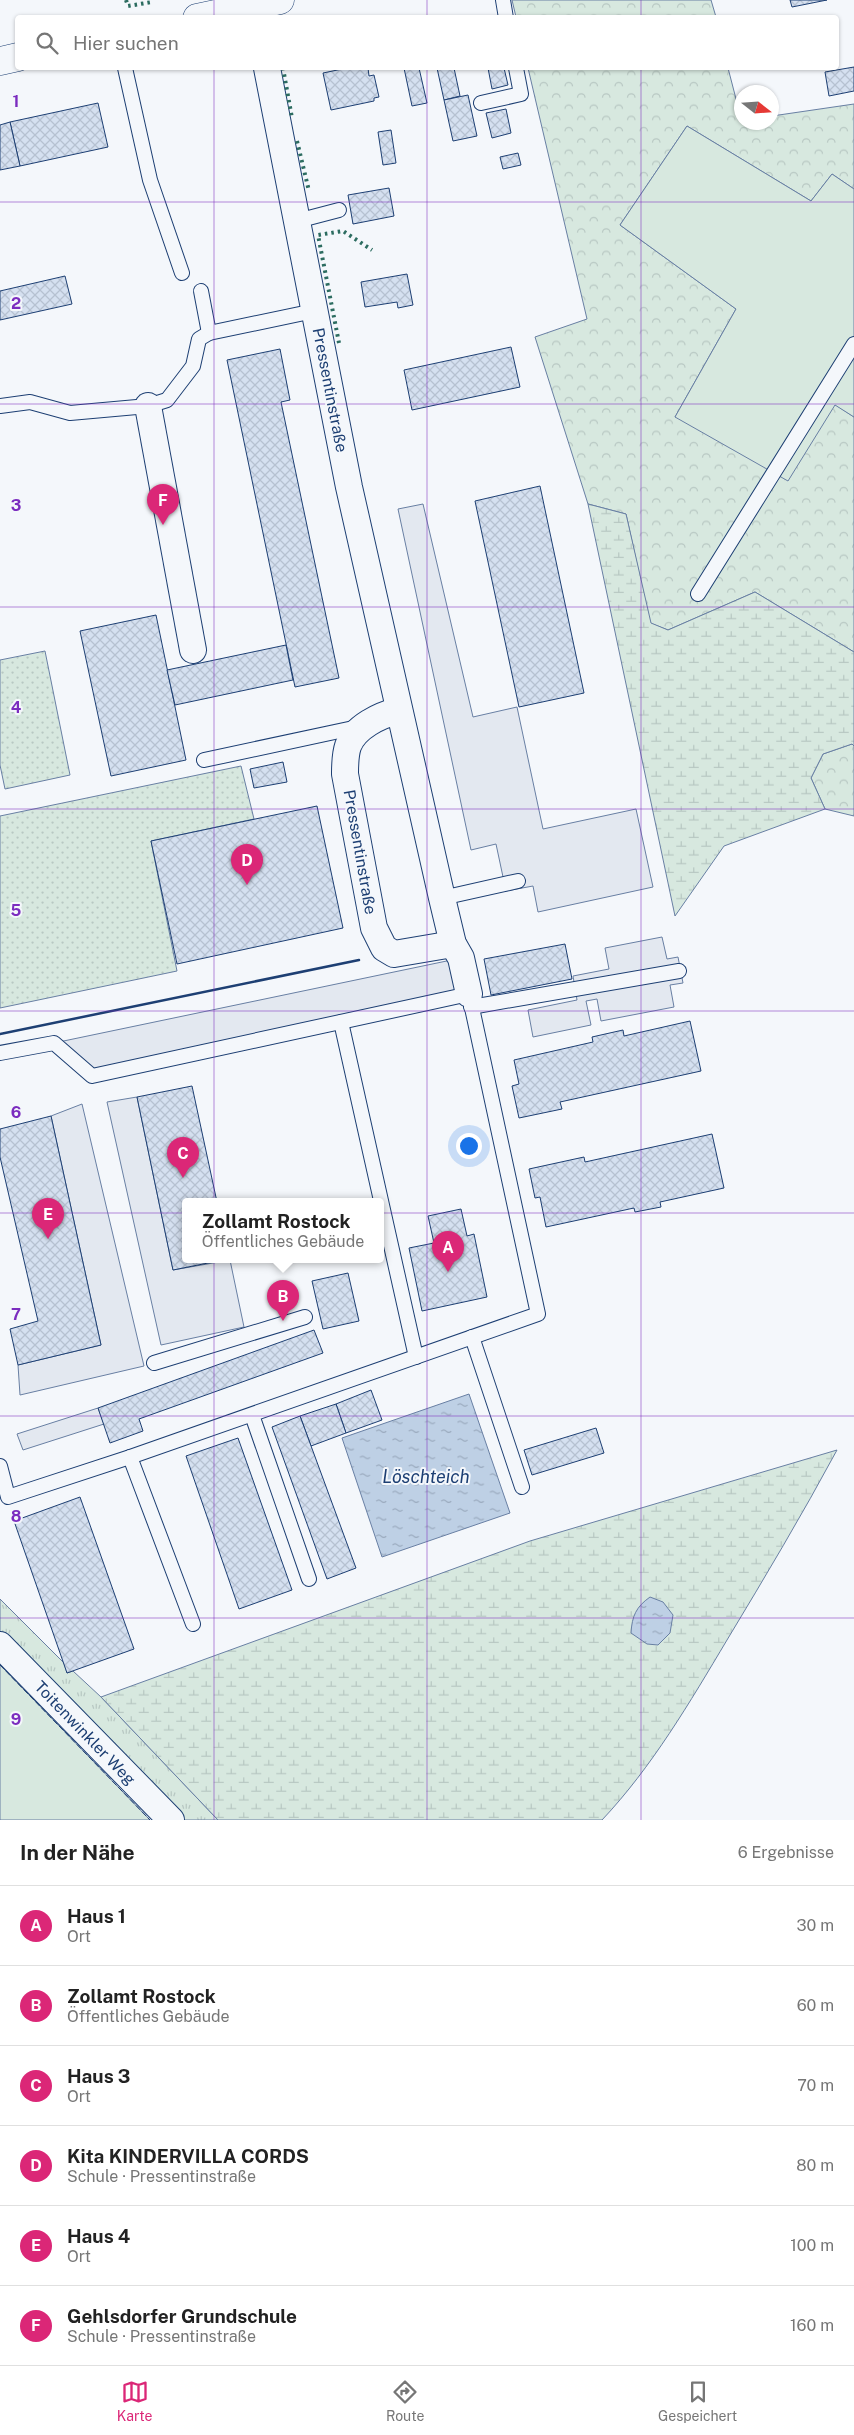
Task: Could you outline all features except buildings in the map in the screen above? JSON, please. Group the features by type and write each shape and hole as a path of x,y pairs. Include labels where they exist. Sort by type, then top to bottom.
{"street":[{"path":"217,15 263,8"},
{"path":"0,61 15,58"},
{"name":"Pressentinstraße","path":"267,70 349,487 442,898 453,944 461,958 470,1001"},
{"path":"148,406 193,650"},
{"name":"Pressentinstraße","path":"398,710 364,726 348,745 345,774 374,928 384,948 394,954 453,944"},
{"name":"Toitenwinkler Weg","path":"0,1645 171,1820"}],"lane":[{"path":"503,0 506,15"},
{"path":"125,70 150,180 182,274"},
{"path":"481,103 521,94 516,70"},
{"path":"296,221 339,210"},
{"path":"201,291 209,333"},
{"path":"0,406 30,402 70,413 148,406 168,400 193,366 199,339 209,333 314,312"},
{"path":"698,594 854,344"},
{"path":"204,760 364,726"},
{"path":"442,898 518,881"},
{"path":"0,1053 54,1044 92,1076 341,1022 470,1001 679,971"},
{"path":"0,1466 8,1497 252,1415 538,1314 470,1001"},
{"path":"341,1022 380,1198"},
{"path":"384,1214 416,1357"},
{"path":"154,1363 305,1317"},
{"path":"472,1337 522,1487"},
{"path":"252,1415 309,1579"},
{"path":"130,1457 193,1624"}],"green space":[{"path":"512,0 711,0 715,15 516,15"},
{"path":"528,70 729,70 734,91 734,130 779,130 779,115 854,104 854,189 832,174 811,201 687,126 620,225 736,309 675,417 836,405 854,417 854,652 755,592 668,630 650,623 626,514 588,504 535,337 587,319"},
{"path":"687,126 811,201 832,174 854,189 854,417 835,405 788,481 675,417 736,309 620,225"},
{"path":"588,504 626,514 651,623 668,630 755,592 854,652 854,746 852,744 823,754 811,778 825,809 724,846 675,916"},
{"path":"45,651 70,775 5,789 0,765 0,660"},
{"path":"852,744 854,746 854,816 825,809 811,778 823,754"},
{"path":"241,766 254,819 151,841 177,971 0,1008 0,816"},
{"path":"837,1450 783,1546 684,1710 654,1756 602,1820 218,1820 101,1697 530,1541"},
{"path":"0,1599 64,1663 67,1673 73,1671 101,1697 218,1820 171,1820 0,1645"},
{"path":"0,1665 7,1672 150,1820 0,1820"}],"shaded area":[{"path":"423,504 473,717 517,707 543,829 636,809 653,887 538,912 533,886 506,891 496,844 471,850 398,509"},
{"path":"662,937 667,959 678,957 683,983 670,985 674,1007 601,1021 597,999 586,1001 591,1025 533,1037 528,1010 577,1000 573,976 609,969 605,948"},
{"path":"461,958 469,994 92,1076 54,1043"},
{"path":"137,1097 173,1270 213,1263 231,1263 244,1327 161,1345 107,1102"},
{"path":"82,1104 144,1366 20,1395 18,1365 101,1345 51,1116"},
{"path":"98,1408 104,1424 23,1450 17,1434"}],"water":[{"name":"Löschteich","path":"469,1394 510,1513 382,1557 342,1438"},
{"path":"650,1597 663,1602 673,1615 670,1633 658,1645 647,1644 631,1633 632,1622 636,1612 641,1604"}],"hedge":[{"path":"126,0 128,6 152,2"},
{"path":"283,70 292,118"},
{"path":"297,141 309,191"},
{"path":"339,343 318,235 343,231 372,250"}],"fence":[{"path":"0,1665 150,1820"}],"wall":[{"path":"0,1034 359,960"}],"place":[{"name":"Gehlsdorfer Grundschule","path":"163,525"},
{"name":"Kita KINDERVILLA CORDS","path":"247,885"},
{"name":"Haus 3","path":"183,1178"},
{"name":"Haus 4","path":"48,1239"},
{"name":"Haus 1","path":"448,1272"},
{"name":"Zollamt Rostock","path":"283,1321"}]}
